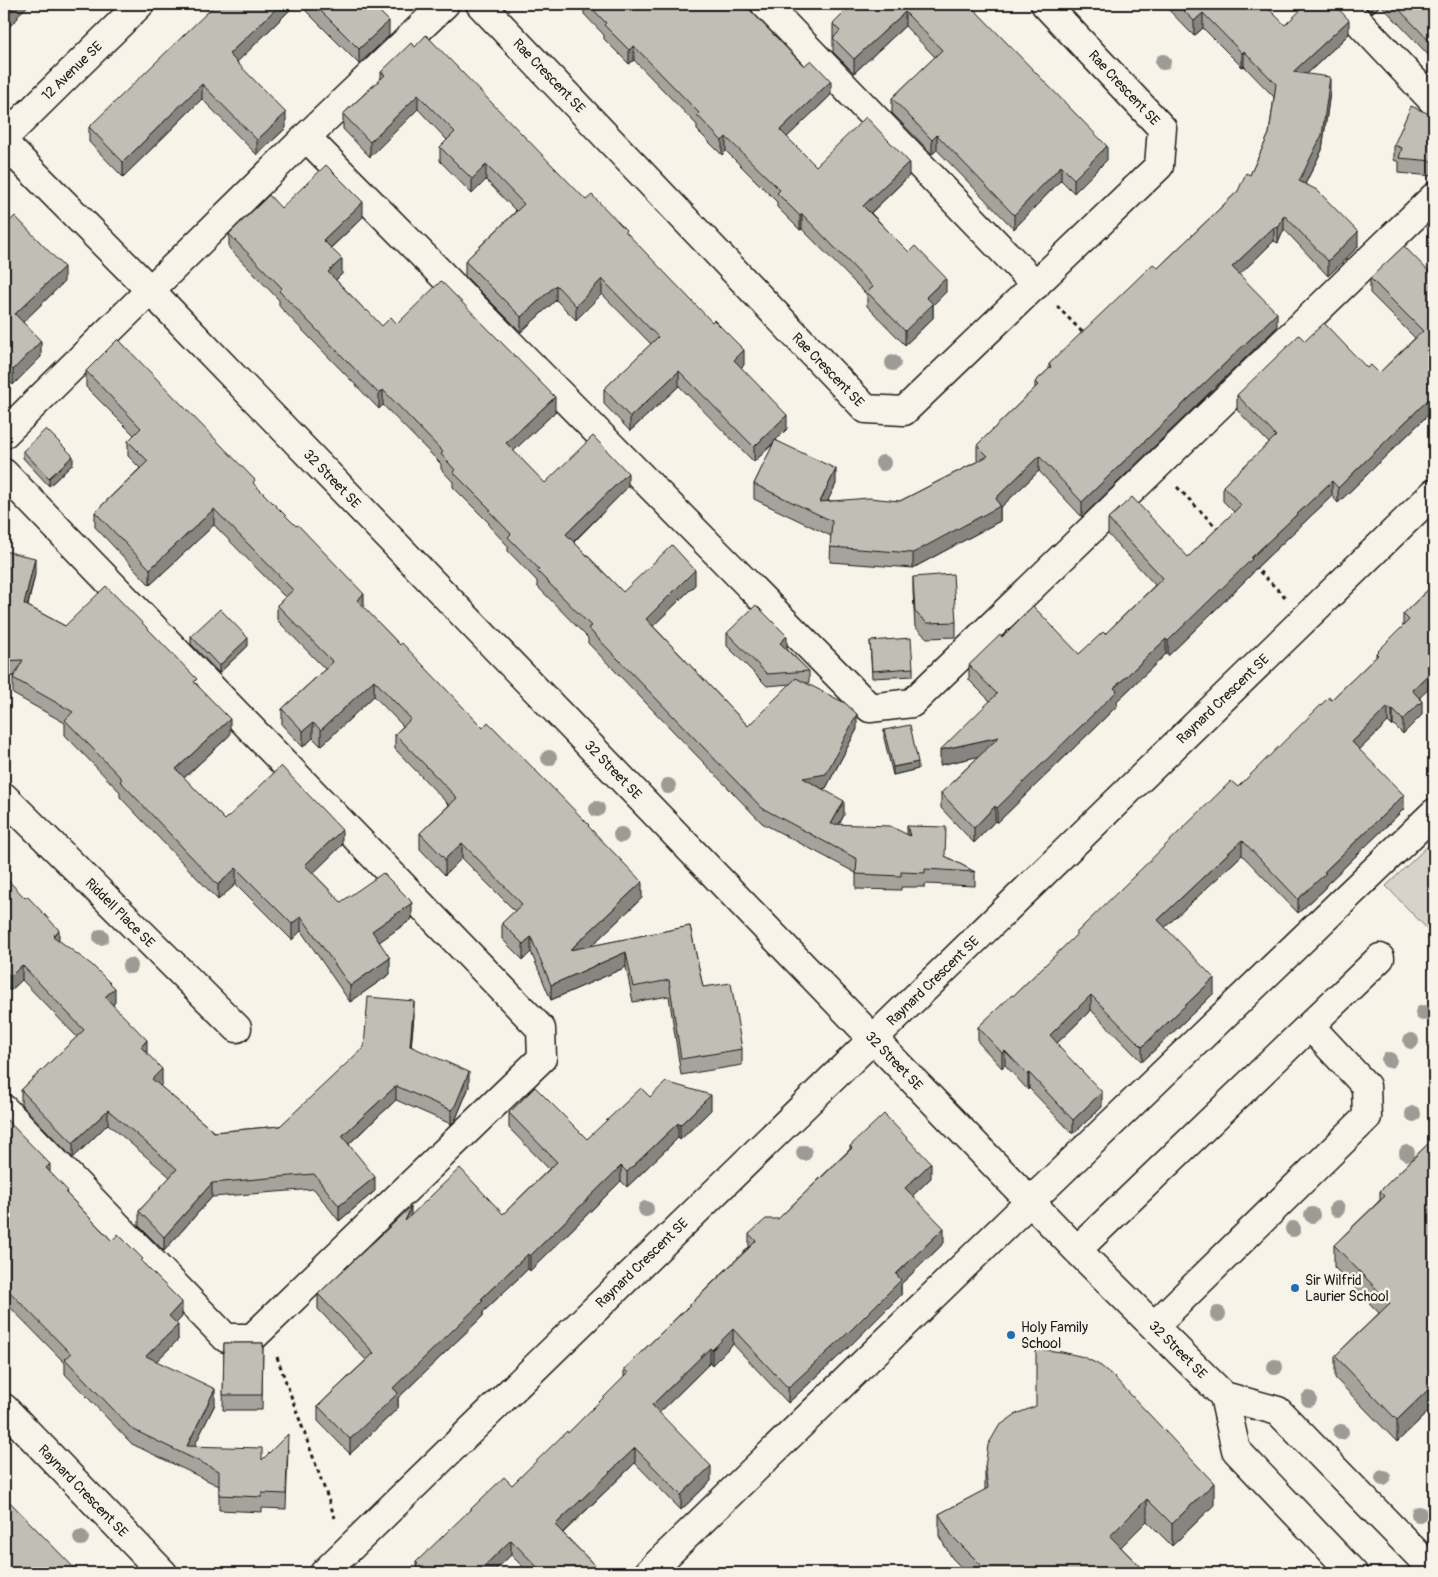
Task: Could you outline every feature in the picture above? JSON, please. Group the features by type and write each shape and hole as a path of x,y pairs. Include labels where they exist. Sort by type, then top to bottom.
{"street":[{"name":"12 Avenue SE","path":"4,138 140,4"},
{"path":"4,434 306,137 445,4"},
{"name":"Rae Crescent SE","path":"480,4 866,410 904,411 1159,166 1162,128 1045,4"},
{"path":"765,4 1036,285"},
{"path":"1342,4 1434,102"},
{"path":"306,137 870,708 912,703 1434,197"},
{"name":"32 Street SE","path":"4,143 150,290 1030,1202 1224,1396"},
{"path":"4,473 541,1029 542,1058 252,1338 226,1338 4,1109"},
{"name":"Raynard Crescent SE","path":"324,1573 1434,494"},
{"name":"Riddell Place SE","path":"4,797 237,1028"},
{"path":"648,1573 1434,813"},
{"path":"1078,1250 1380,958"},
{"path":"1154,1326 1367,1117 1366,1086 1310,1026"},
{"path":"1353,1573 1236,1450 1224,1396 1278,1411 1434,1572"},
{"name":"Raynard Crescent SE","path":"4,1408 163,1573"}],"path":[{"path":"1036,285 1084,334"},
{"path":"1157,466 1226,537"},
{"path":"1254,565 1306,618"},
{"path":"274,1348 336,1521"}],"shaded area":[{"path":"1434,840 1434,936 1386,886"}],"building":[{"path":"4,4 16,4 4,16"},
{"path":"216,4 281,4 229,54 286,113 257,140 202,84 123,162 89,127"},
{"path":"314,4 372,4 389,21 359,49"},
{"path":"588,4 744,4 804,66 811,60 831,81 780,130 816,166 866,117 909,162 863,206 909,252 915,246 946,278 926,297 933,304 905,331 867,292 873,287 802,214 800,216 777,193 780,190 726,137 722,141 697,115 699,113 634,46 629,50 604,25 606,23"},
{"path":"853,4 968,4 1107,146 1074,179 1061,166 1014,215 937,135 932,140 892,98 942,50 905,12 854,59 833,38 840,31 833,24"},
{"path":"1177,4 1264,4 1285,25 1307,4 1334,4 1349,20 1293,72 1330,77 1322,135 1299,181 1317,190 1358,232 1328,261 1284,215 1278,228 1274,227 1232,267 1277,313 1082,502 1039,456 996,498 1000,506 913,553 830,547 832,521 754,484 775,440 836,469 820,502 869,498 900,501 988,456 977,445 1038,385 1035,382 1051,367 1049,364 1153,264 1158,268 1238,191 1246,173 1250,175 1269,134 1276,84 1203,13 1194,21"},
{"path":"1394,4 1434,4 1434,46"},
{"path":"426,35 586,200 592,195 712,322 714,320 744,350 734,360 787,415 754,447 679,371 630,417 604,389 658,337 602,279 576,306 556,285 521,317 465,261 524,204 486,165 472,179 440,147 455,132 418,95 370,142 343,114 385,75 381,72 411,43 415,47"},
{"path":"1411,106 1434,116 1433,161 1399,158 1402,148 1394,145"},
{"path":"326,165 363,202 323,240 342,259 328,272 382,326 391,317 397,324 441,281 555,397 506,443 545,483 593,436 628,473 566,534 623,592 672,545 695,570 646,619 748,726 796,678 845,703 857,714 826,774 803,778 844,801 831,824 890,826 910,836 907,826 946,827 945,856 975,872 925,869 925,873 901,872 901,876 856,874 857,859 762,808 588,628 591,626 537,571 539,569 508,537 511,534 489,511 491,510 453,472 455,470 441,454 443,452 383,390 379,394 279,291 282,288 229,234 269,195 281,208"},
{"path":"15,216 64,267 15,314 41,341 13,370 4,361 4,227"},
{"path":"1404,246 1434,277 1434,394 1338,488 1332,481 1168,641 1166,639 1114,688 1117,691 974,828 941,793 999,737 940,750 997,694 969,665 1000,635 1002,637 1033,606 1079,654 1103,632 1105,634 1163,578 1108,519 1132,497 1188,557 1241,505 1223,486 1276,436 1237,395 1299,335 1305,341 1324,323 1367,368 1371,365 1379,373 1423,331 1370,278"},
{"path":"118,339 255,480 253,483 296,526 298,525 364,594 357,600 400,645 402,643 483,728 488,722 642,882 570,950 690,926 703,987 731,983 742,1049 681,1059 669,980 633,987 626,952 551,985 531,937 523,944 502,923 522,904 462,843 445,859 420,833 457,798 395,734 411,719 374,680 321,730 313,723 303,731 282,709 333,662 277,605 293,590 214,509 150,569 95,512 148,461 128,441 141,428 86,371"},
{"path":"46,429 73,456 49,478 23,451"},
{"path":"4,551 35,558 24,604 65,626 106,586 197,679 194,682 230,719 176,769 225,820 281,766 342,830 305,865 341,902 383,873 410,900 412,903 372,931 390,958 350,986 301,916 292,924 236,868 218,885 120,781 122,779 65,720 73,712 13,678 23,660 4,661"},
{"path":"953,574 956,622 927,623 915,612 913,577"},
{"path":"1433,585 1434,650 1428,656 1434,662 1434,669 1412,690 1422,701 1403,720 1388,707 1352,742 1404,795 1298,899 1242,840 1158,920 1214,978 1142,1047 1091,995 1050,1035 1058,1046 1102,1092 1073,1120 1029,1073 1028,1075 1005,1051 1002,1053 978,1027 1077,934 1231,781 1238,787 1329,697 1331,700 1378,655 1376,653 1409,620 1403,614"},
{"path":"756,605 787,636 780,643 809,671 767,674 727,633"},
{"path":"220,609 248,638 219,666 191,636"},
{"path":"911,638 913,668 872,671 870,641"},
{"path":"910,725 918,762 893,767 884,730"},
{"path":"4,876 25,898 27,896 59,930 53,936 92,965 115,988 105,997 147,1040 141,1047 162,1069 152,1079 214,1132 280,1126 364,1047 368,997 414,1001 410,1046 469,1072 455,1106 451,1110 396,1086 342,1136 375,1177 339,1206 314,1174 212,1183 164,1237 139,1211 177,1169 108,1110 73,1143 21,1090 84,1030 22,965 10,977 4,970"},
{"path":"666,1082 711,1095 680,1125 678,1123 627,1172 621,1166 530,1256 528,1254 481,1299 483,1301 393,1388 398,1393 350,1439 318,1406 374,1353 318,1294 411,1207 405,1221 460,1168 503,1214 557,1162 509,1113 535,1087 587,1139 641,1088 650,1097"},
{"path":"884,1114 931,1163 905,1188 944,1228 896,1274 901,1280 850,1331 788,1388 733,1329 712,1350 710,1348 652,1405 711,1466 681,1495 635,1448 555,1525 602,1573 543,1573 511,1540 477,1573 409,1573 418,1564 416,1562 504,1477 512,1485 567,1431 568,1433 628,1373 624,1369 756,1241 749,1234 766,1219 778,1219 852,1148 850,1146"},
{"path":"4,1117 50,1164 46,1168 68,1191 66,1193 112,1241 118,1234 143,1259 141,1261 182,1302 169,1316 178,1325 146,1356 215,1389 187,1446 262,1448 262,1460 288,1434 286,1494 262,1493 262,1497 219,1495 219,1471 132,1429 65,1359 71,1354 4,1286"},
{"path":"1434,1138 1434,1391 1431,1387 1397,1420 1335,1356 1390,1303 1334,1245 1385,1196 1380,1191"},
{"path":"224,1343 263,1343 262,1395 223,1395"},
{"path":"1036,1349 1084,1357 1101,1366 1114,1377 1214,1483 1172,1524 1147,1499 1110,1536 1146,1573 989,1573 952,1536 939,1514 988,1488 985,1467 988,1445 999,1426 1016,1414 1036,1406"},
{"path":"4,1496 79,1573 15,1573 11,1569 4,1573"}],"place":[{"name":"Sir Wilfrid Laurier School","path":"1295,1288"},
{"name":"Holy Family School","path":"1011,1335"}]}
